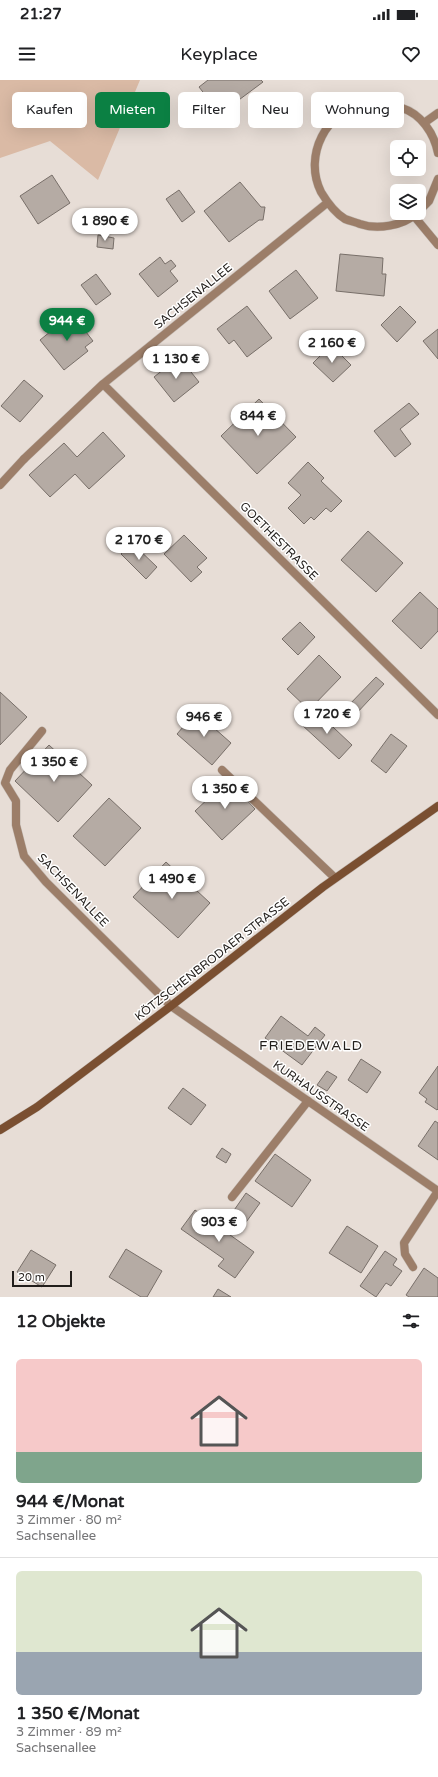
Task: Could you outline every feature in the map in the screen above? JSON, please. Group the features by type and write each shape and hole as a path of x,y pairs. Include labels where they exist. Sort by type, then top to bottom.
{"street":[{"path":"403,220 392,226 368,227 345,218 327,202 317,184 314,162 319,142 330,123 346,110 366,103 388,103 408,110 424,123 435,141 438,153"},
{"path":"424,123 438,112"},
{"path":"426,204 429,201 438,179"},
{"name":"SACHSENALLEE","path":"0,485 24,459 103,384 327,202"},
{"path":"421,220 438,245"},
{"name":"GOETHESTRASSE","path":"103,384 438,715"},
{"name":"SACHSENALLEE","path":"42,731 10,770 5,783 16,801 16,825 24,856 46,882 171,1006"},
{"path":"222,770 335,878"},
{"name":"KÖTZSCHENBRODAER STRASSE","path":"0,1130 37,1107 171,1006 335,878 438,806"},
{"name":"KURHAUSSTRASSE","path":"171,1006 438,1191"},
{"path":"232,1197 308,1101"},
{"path":"413,1267 405,1254 404,1243 438,1191"}],"shaded area":[{"path":"0,80 140,80 135,92 95,92 95,128 120,128 98,180 50,141 0,158"}],"building":[{"path":"208,80 261,80 263,82 240,99 240,92 203,92 199,87"},
{"path":"52,175 70,203 38,224 20,196"},
{"path":"240,182 261,207 265,207 263,220 259,220 229,242 204,211"},
{"path":"179,190 195,212 182,222 166,199"},
{"path":"98,235 114,238 113,249 97,247"},
{"path":"340,254 383,258 382,274 386,274 384,296 336,291"},
{"path":"160,257 165,264 171,260 176,266 170,271 178,281 158,297 139,274"},
{"path":"296,270 318,298 290,319 269,291"},
{"path":"96,274 111,294 96,305 81,285"},
{"path":"247,306 272,338 247,357 234,340 229,344 217,329"},
{"path":"400,306 416,322 397,342 381,325"},
{"path":"72,314 93,341 85,347 88,351 64,370 40,340"},
{"path":"438,329 438,359 423,341"},
{"path":"331,345 351,365 333,382 313,363"},
{"path":"179,357 199,382 174,402 154,377"},
{"path":"24,380 43,396 20,422 1,406"},
{"path":"259,399 296,437 257,474 221,436"},
{"path":"409,403 419,414 400,429 411,444 395,457 374,431"},
{"path":"103,432 125,456 89,489 75,474 50,497 29,475 64,443 77,457"},
{"path":"308,462 324,478 321,481 342,501 331,512 326,508 314,520 311,517 304,524 288,508 301,495 288,483"},
{"path":"368,531 403,563 376,592 341,560"},
{"path":"184,535 207,558 197,567 202,572 191,582 164,554"},
{"path":"132,543 157,567 146,579 121,554"},
{"path":"420,592 438,609 438,631 421,649 392,621"},
{"path":"300,622 315,637 298,655 282,639"},
{"path":"319,655 341,677 309,710 287,689"},
{"path":"376,677 384,684 355,715 347,707"},
{"path":"0,692 27,717 0,745"},
{"path":"316,711 352,745 339,759 302,725"},
{"path":"196,712 231,743 212,765 177,734"},
{"path":"391,734 407,746 386,773 371,761"},
{"path":"49,745 92,785 58,822 15,781"},
{"path":"228,780 255,809 222,840 195,811"},
{"path":"109,798 141,828 105,866 73,836"},
{"path":"166,862 210,903 178,938 133,897"},
{"path":"281,1016 308,1036 315,1027 325,1035 302,1065 265,1038"},
{"path":"361,1059 381,1072 367,1093 348,1080"},
{"path":"438,1066 437,1110 425,1102 427,1099 419,1093"},
{"path":"327,1071 337,1077 327,1091 317,1085"},
{"path":"183,1088 206,1105 191,1125 168,1108"},
{"path":"435,1121 438,1123 438,1160 418,1146"},
{"path":"222,1148 231,1154 226,1163 216,1157"},
{"path":"275,1154 311,1180 292,1207 255,1181"},
{"path":"246,1193 260,1203 244,1225 230,1216"},
{"path":"195,1210 254,1252 235,1278 218,1266 224,1259 181,1229"},
{"path":"347,1226 378,1246 361,1273 329,1253"},
{"path":"126,1249 162,1271 147,1297 141,1297 109,1277"},
{"path":"31,1250 56,1265 42,1287 17,1272"},
{"path":"385,1251 397,1259 393,1265 402,1271 391,1286 386,1283 376,1297 360,1286"},
{"path":"424,1268 438,1278 438,1297 409,1297 406,1295"},
{"path":"218,1289 231,1297 213,1297"}],"district":[{"name":"FRIEDEWALD","path":"311,1045"}]}
